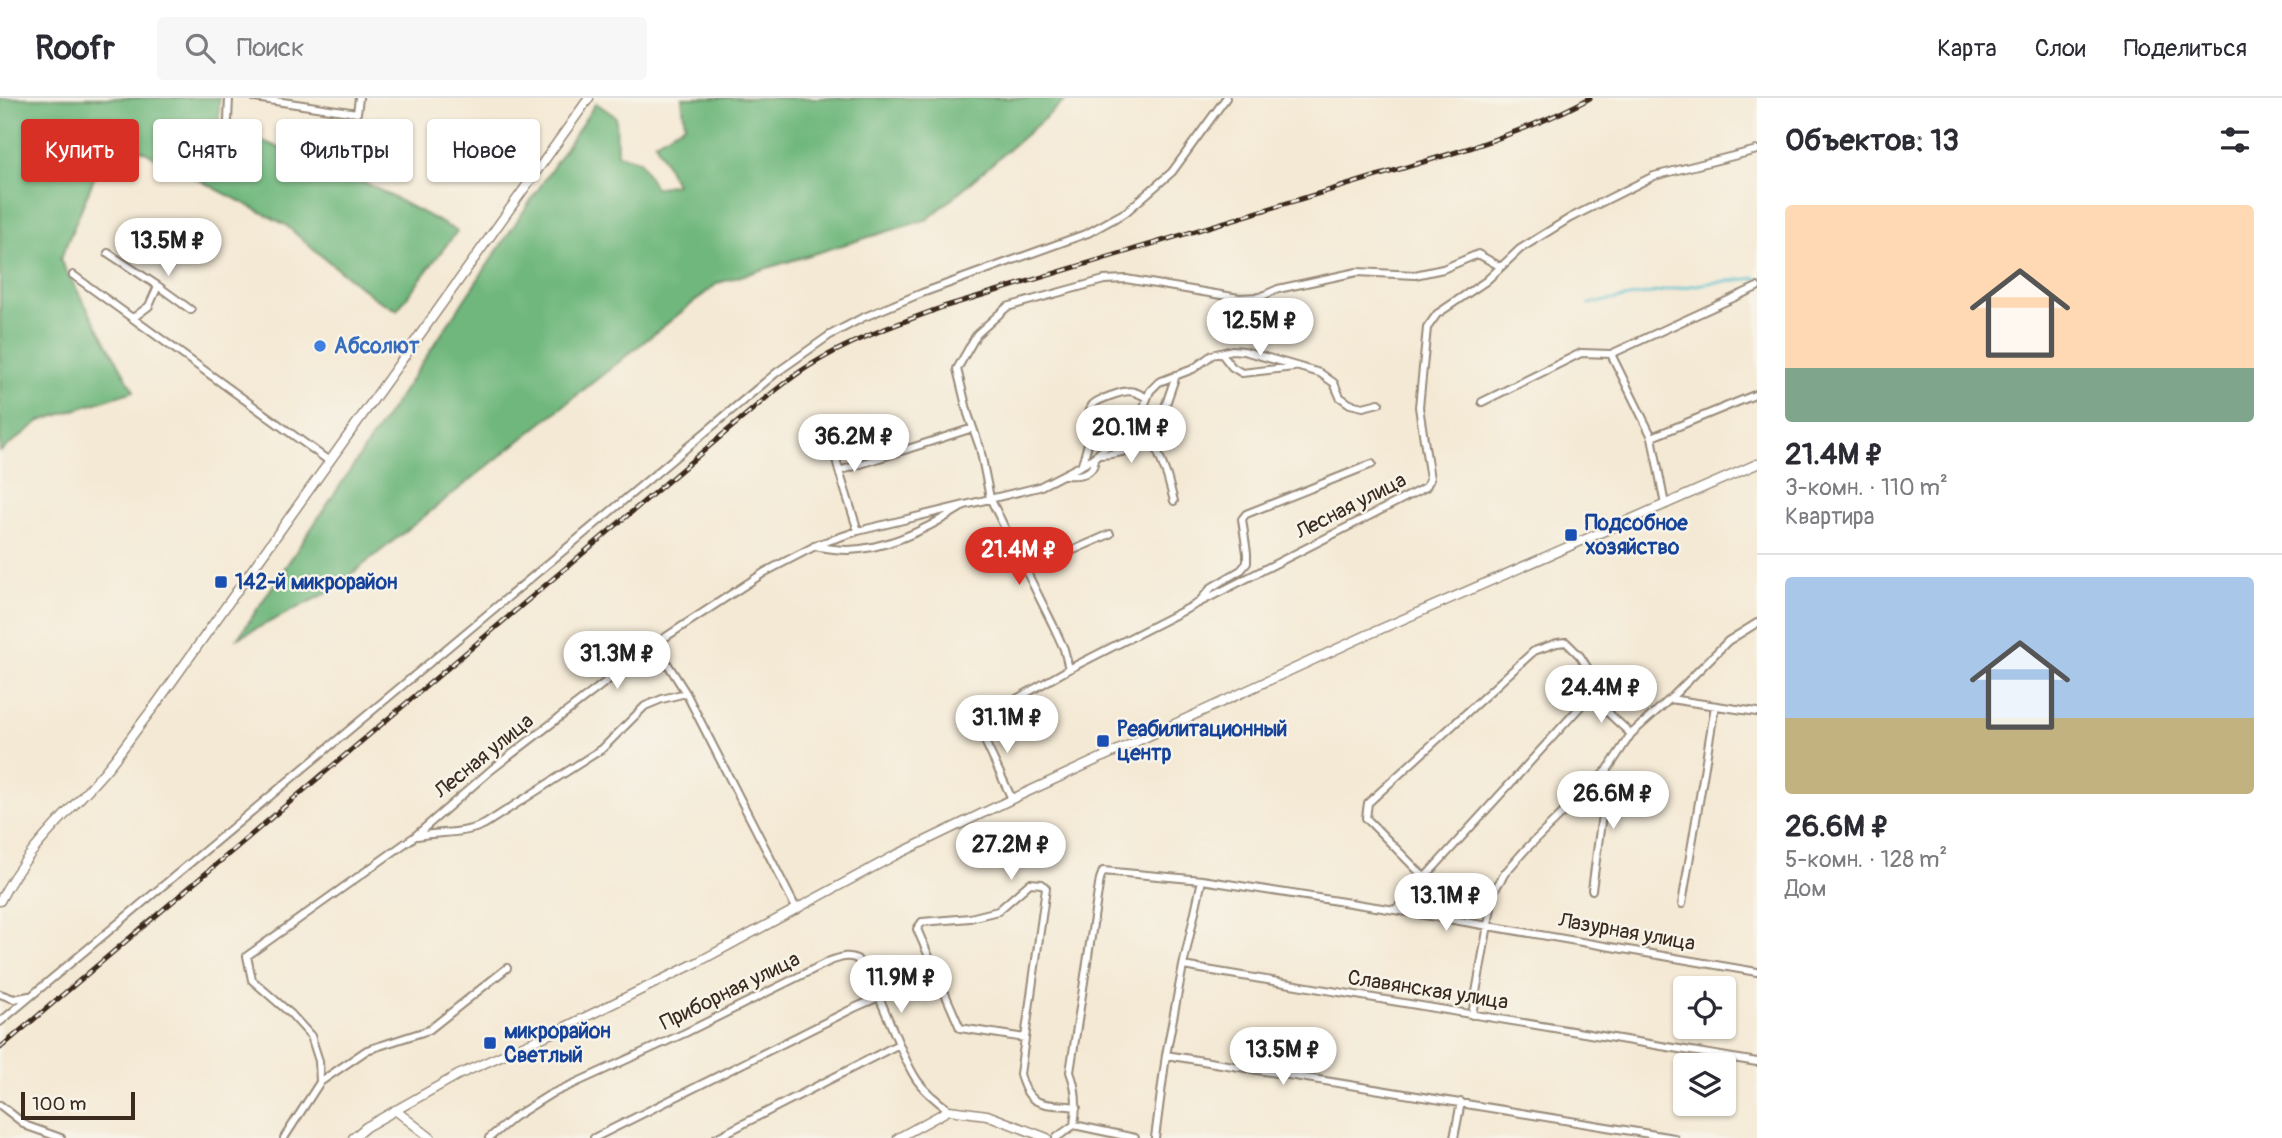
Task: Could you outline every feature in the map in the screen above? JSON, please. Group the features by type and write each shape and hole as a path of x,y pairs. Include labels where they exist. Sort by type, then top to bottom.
{"street":[{"path":"228,119 229,98"},
{"path":"255,98 357,113 359,98"},
{"path":"0,901 12,877 46,833 105,771 154,707 589,98"},
{"path":"0,1022 776,373 830,335 862,318 922,293 1088,233 1126,212 1172,172 1226,98"},
{"name":"Лесная улица","path":"1013,799 976,722 1069,669 1426,488 1430,479 1419,407 1427,328 1437,314 1486,281 1520,249 1570,218 1654,176 1757,150"},
{"path":"108,253 191,310"},
{"path":"1069,669 1059,637 990,498 980,448 957,369 977,334 1007,307 1104,280 1126,279 1239,298 1261,297 1278,289 1357,272 1415,275 1443,269 1478,254 1502,267"},
{"path":"73,275 329,461"},
{"path":"133,318 149,306 158,286"},
{"path":"1482,402 1581,352 1611,354 1757,287"},
{"path":"1174,501 1155,445 1138,427 1150,391 1159,382 1193,369 1212,355 1232,350 1244,351 1320,373 1334,383 1340,397 1350,404 1363,407 1379,403"},
{"path":"1222,353 1232,367 1242,373 1296,366"},
{"path":"1611,354 1652,437 1665,505"},
{"name":"Лесная улица","path":"320,1082 319,1061 311,1036 291,1014 252,980 247,956 414,837 491,770 655,644 765,572 814,546 858,531 1039,486 1081,466 1165,407 1176,375"},
{"path":"1081,466 1088,447 1089,409 1098,400 1127,390 1147,398"},
{"path":"1652,437 1757,394"},
{"path":"827,422 858,531"},
{"path":"839,471 973,428"},
{"path":"1063,474 1075,476 1091,471 1095,466 1096,456 1129,451 1140,446 1149,437"},
{"path":"1195,607 1212,587 1241,570 1247,563 1241,519 1246,514 1371,464"},
{"path":"353,1138 366,1127 458,1075 584,1018 700,961 894,856 1367,635 1757,464"},
{"path":"814,546 846,550 883,544 940,521 966,504"},
{"path":"1026,571 1110,534"},
{"path":"1472,1015 1494,891 1505,873 1608,769 1631,734 1728,641 1757,623"},
{"path":"1395,910 1425,878 1590,696 1597,683 1580,656 1566,642 1534,651 1368,803 1366,818 1425,878"},
{"path":"655,644 686,693 797,910"},
{"path":"414,837 436,832 471,832 602,749 645,706 686,693"},
{"path":"1590,696 1631,734"},
{"path":"1670,699 1757,712"},
{"path":"1682,905 1715,706"},
{"path":"1592,890 1608,769"},
{"name":"Лазурная улица","path":"1074,1125 1077,1107 1070,1072 1102,872 1202,880 1757,972"},
{"path":"1155,1138 1166,1055 1202,880"},
{"path":"1025,1038 960,1028 917,929 922,922 970,918 998,911 1030,883 1042,884 1046,888 1020,1074 1023,1089 1030,1099 1077,1107"},
{"name":"Приборная улица","path":"489,1138 514,1117 549,1095 685,1033 830,961 844,956 857,959 879,997"},
{"name":"Славянская улица","path":"1183,966 1757,1062"},
{"path":"284,1138 320,1082 367,1050 429,1030 507,968"},
{"path":"0,994 14,999 31,996"},
{"path":"594,1138 879,997 912,1075 927,1094 949,1110 987,1115 1047,1138"},
{"path":"716,1138 899,1044"},
{"path":"1166,1055 1674,1138"},
{"path":"1454,1138 1461,1102"},
{"path":"0,1105 26,1126 61,1138"},
{"path":"395,1110 431,1138"},
{"path":"898,1138 949,1110"},
{"path":"1056,1138 1074,1125 1135,1138"}],"green space":[{"path":"0,98 219,98 219,119 153,119 153,156 139,149 139,119 21,119 21,182 92,182 60,260 134,391 40,421 0,452"},
{"path":"682,98 1068,98 928,219 718,283 329,592 238,638 596,103 616,117 617,154 640,161 655,188 676,184 655,142 685,125"},
{"path":"262,141 276,146 276,182 362,182 457,231 397,310 376,299 286,225 203,182 262,182"}],"waterway":[{"path":"1589,304 1708,283 1757,278"}],"railway":[{"path":"0,1048 766,398 809,366 858,340 943,307 1473,147 1547,119 1590,98"}],"place":[{"name":"Абсолют","path":"320,346"},
{"name":"Подсобное хозяйство","path":"1571,535"},
{"name":"142-й микрорайон","path":"221,582"},
{"name":"Реабилитационный центр","path":"1103,741"},
{"name":"микрорайон Светлый","path":"490,1043"}]}
